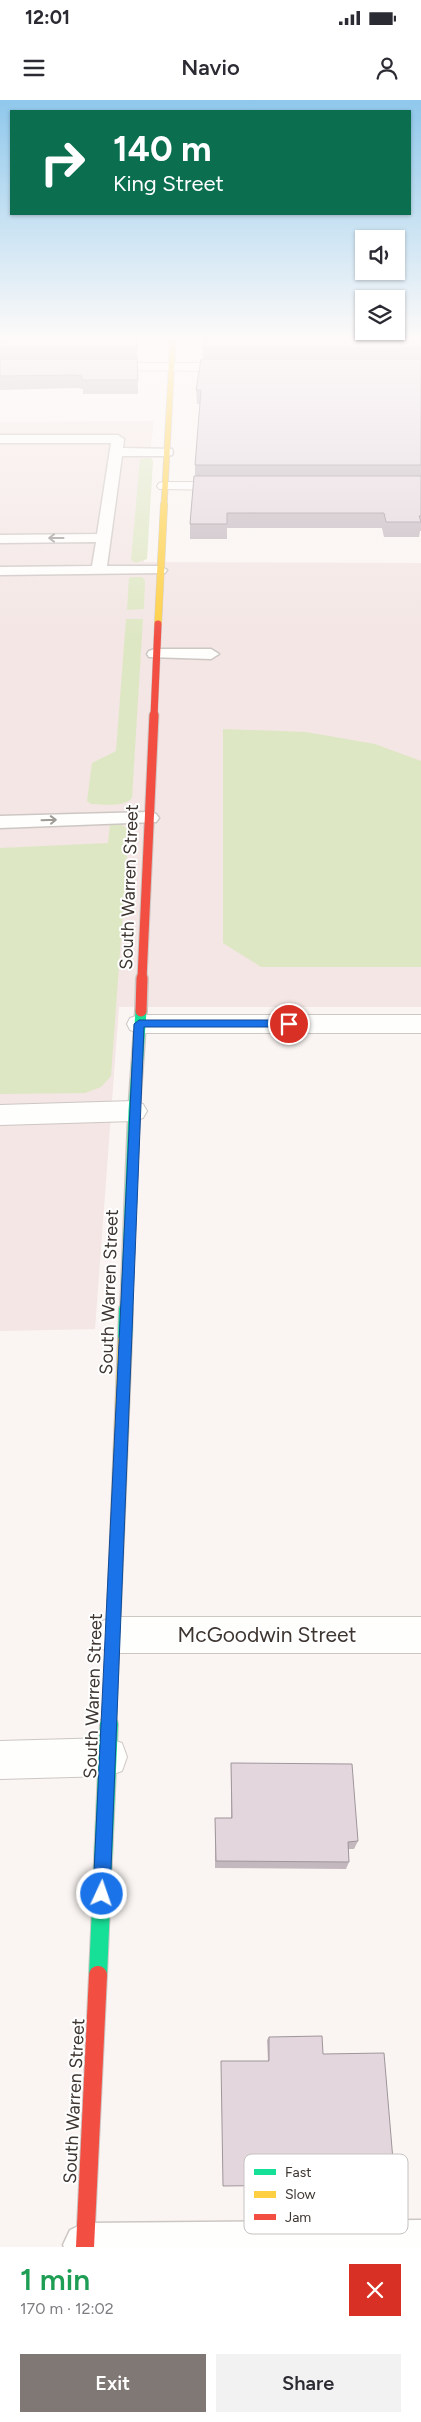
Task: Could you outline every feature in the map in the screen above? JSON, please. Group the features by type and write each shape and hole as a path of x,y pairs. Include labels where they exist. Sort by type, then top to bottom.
{"street":[{"name":"South Warren Street","path":"85,2246 108,1757 134,1111 164,486 168,438"},
{"path":"164,486 243,486"},
{"path":"139,1024 421,1024"},
{"path":"0,1115 134,1111"},
{"name":"McGoodwin Street","path":"113,1635 421,1635"},
{"path":"0,1760 108,1757"}],"lane":[{"path":"0,440 117,445 167,452"},
{"path":"99,570 117,445"},
{"path":"0,539 104,538"},
{"path":"0,571 160,570"},
{"path":"156,654 212,654"},
{"path":"0,822 149,818"},
{"path":"85,2246 421,2241"}],"shaded area":[{"path":"0,438 152,438 146,485 144,562 421,563 421,1007 119,1007 95,1329 0,1331"}],"green space":[{"path":"151,458 153,461 147,559 136,563 131,560 140,459"},
{"path":"142,577 145,580 144,609 127,610 129,578"},
{"path":"126,619 143,619 132,798 118,804 91,804 87,801 92,763 116,751"},
{"path":"223,729 306,732 375,744 421,761 421,967 261,967 223,943"},
{"path":"110,824 121,824 129,830 111,1076 101,1087 85,1093 0,1094 0,848 108,843"}],"building":[{"path":"197,438 421,438 421,465 195,465"},
{"path":"194,476 421,476 421,516 419,516 421,522 386,522 384,513 227,513 227,524 190,524"},
{"path":"231,1763 352,1764 358,1841 348,1842 349,1862 216,1861 215,1818 232,1818"},
{"path":"322,2036 323,2054 384,2053 392,2154 244,2154 244,2186 223,2186 221,2061 269,2061 269,2037"}],"traffic: fast":[{"path":"125,1340 134,1111 141,1011"},
{"path":"98,1975 116,1562"}],"traffic: slow":[{"path":"158,624 168,438"},
{"path":"116,1562 125,1340"}],"traffic: jam":[{"path":"141,1011 158,624"},
{"path":"85,2247 98,1975"}],"route":[{"path":"102,1894 139,1024 289,1024"}]}
